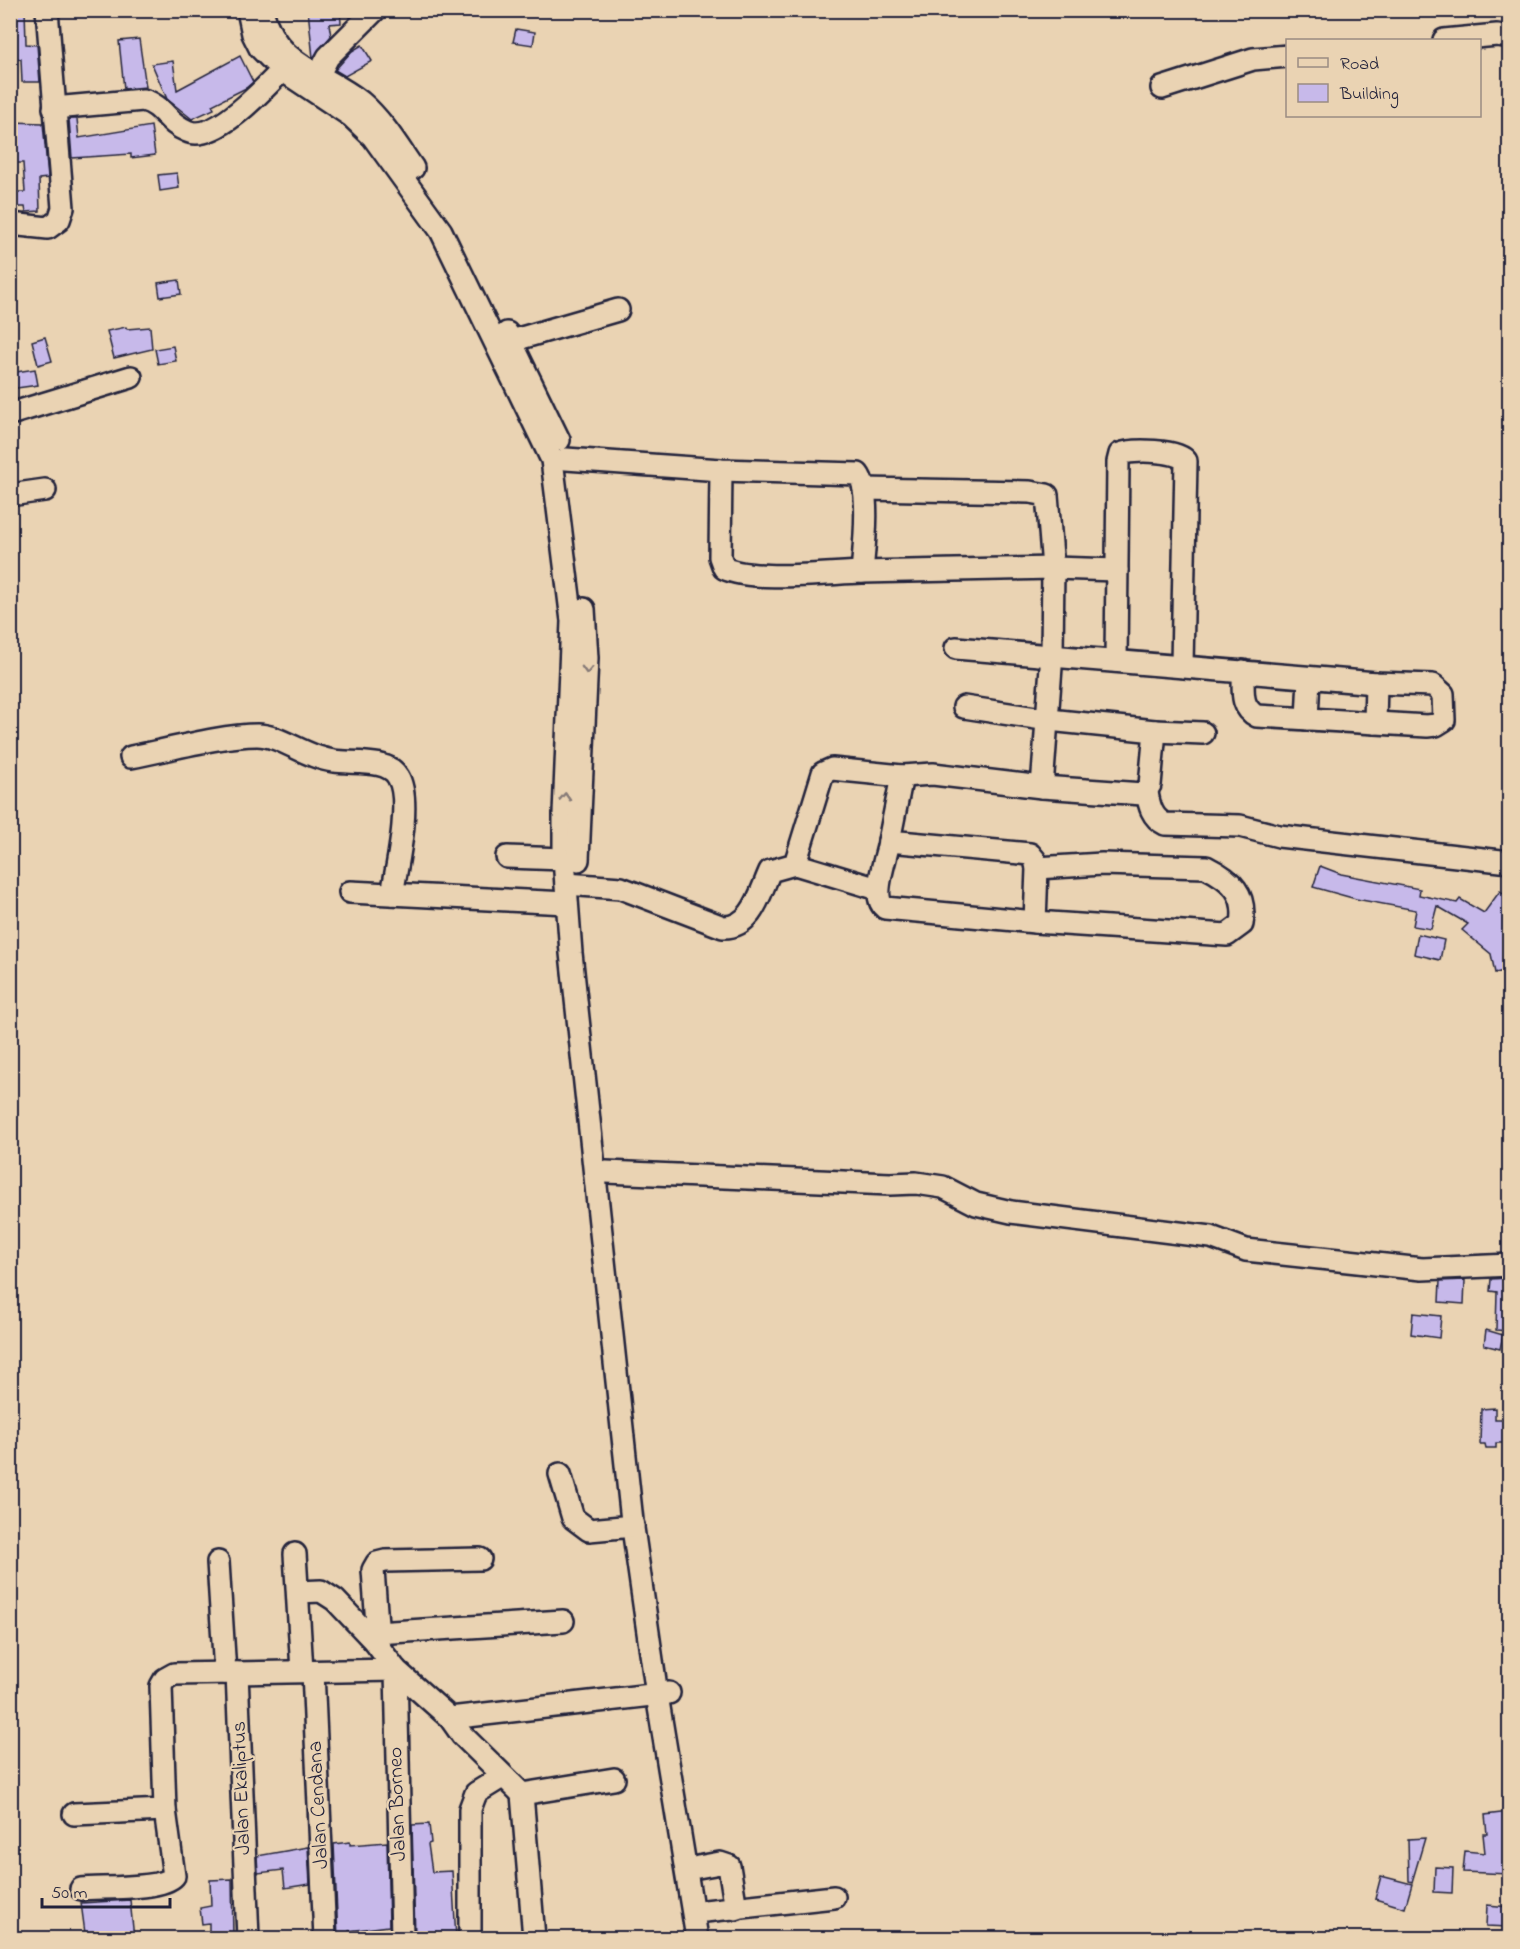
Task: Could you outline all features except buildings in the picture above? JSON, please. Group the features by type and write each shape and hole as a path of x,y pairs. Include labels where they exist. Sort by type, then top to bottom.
{"street":[{"path":"10,224 48,228 59,220 63,208 47,10"},
{"path":"248,10 253,34 260,48 387,130 451,224 511,341 552,460 572,621 564,859 584,951 606,1172 633,1526 710,1938"},
{"path":"262,10 287,65 318,76 348,104 441,231 566,459 585,618 587,658 578,855 571,890 615,1294 646,1520 664,1694 697,1938"},
{"path":"318,76 328,57 375,10"},
{"path":"1457,39 1509,37"},
{"path":"1162,88 1253,60 1286,56"},
{"path":"54,108 143,100 156,104 168,120 192,134 214,129 225,123 287,65"},
{"path":"511,341 618,310"},
{"path":"10,414 131,377"},
{"path":"1116,661 1120,454 1129,450 1182,456 1186,461 1182,665"},
{"path":"566,459 721,470 851,471 863,480 864,489 862,572"},
{"path":"721,470 720,557 724,568 733,572 756,574 1053,568 1117,570"},
{"path":"864,489 1030,492 1047,495 1053,568 1052,654 1049,720 1042,787"},
{"path":"10,495 45,490"},
{"path":"956,648 1182,665 1243,671 1309,678 1433,685 1443,694 1444,720 1433,726 1257,716 1249,712 1244,702 1243,671"},
{"path":"1307,719 1309,678"},
{"path":"1375,723 1376,683"},
{"path":"964,707 1049,720 1203,733"},
{"path":"1155,730 1150,785 1147,792 1153,812 1159,821 1165,824 1240,826 1279,837 1509,862"},
{"path":"131,757 265,735 314,757 381,765 394,770 403,792 402,837 392,894"},
{"path":"795,864 823,773 832,769 902,776 933,774 1136,795 1147,792"},
{"path":"902,776 878,889 880,902 885,908 1035,922 1227,935 1242,924 1245,906 1243,899 1221,874 1206,867 1102,864 1037,868"},
{"path":"889,841 1024,853 1035,860 1037,868 1035,922"},
{"path":"507,857 564,859"},
{"path":"350,892 392,894 621,888 723,927 733,927 751,913 770,871 795,864 878,889"},
{"path":"606,1172 890,1184 916,1183 943,1187 976,1204 1011,1212 1211,1237 1246,1250 1422,1269 1509,1265"},
{"path":"560,1474 573,1518 589,1530 633,1526"},
{"name":"Jalan Cendana","path":"295,1554 297,1592 308,1672 325,1938"},
{"path":"375,1637 377,1595 373,1570 377,1563 385,1560 480,1559"},
{"name":"Jalan Ekaliptus","path":"218,1562 231,1673 248,1938"},
{"path":"297,1592 321,1591 335,1600 375,1637 396,1670 450,1718 502,1777 522,1794 534,1938"},
{"path":"375,1637 562,1621"},
{"path":"81,1888 169,1882 174,1876 165,1810 161,1686 165,1679 174,1674 396,1670"},
{"name":"Jalan Borneo","path":"396,1670 402,1938"},
{"path":"450,1718 664,1694"},
{"path":"470,1938 470,1809 476,1793 502,1777"},
{"path":"522,1794 614,1779"},
{"path":"74,1814 165,1810"},
{"path":"698,1867 720,1863 729,1866 736,1909"},
{"path":"705,1911 834,1897"}]}
